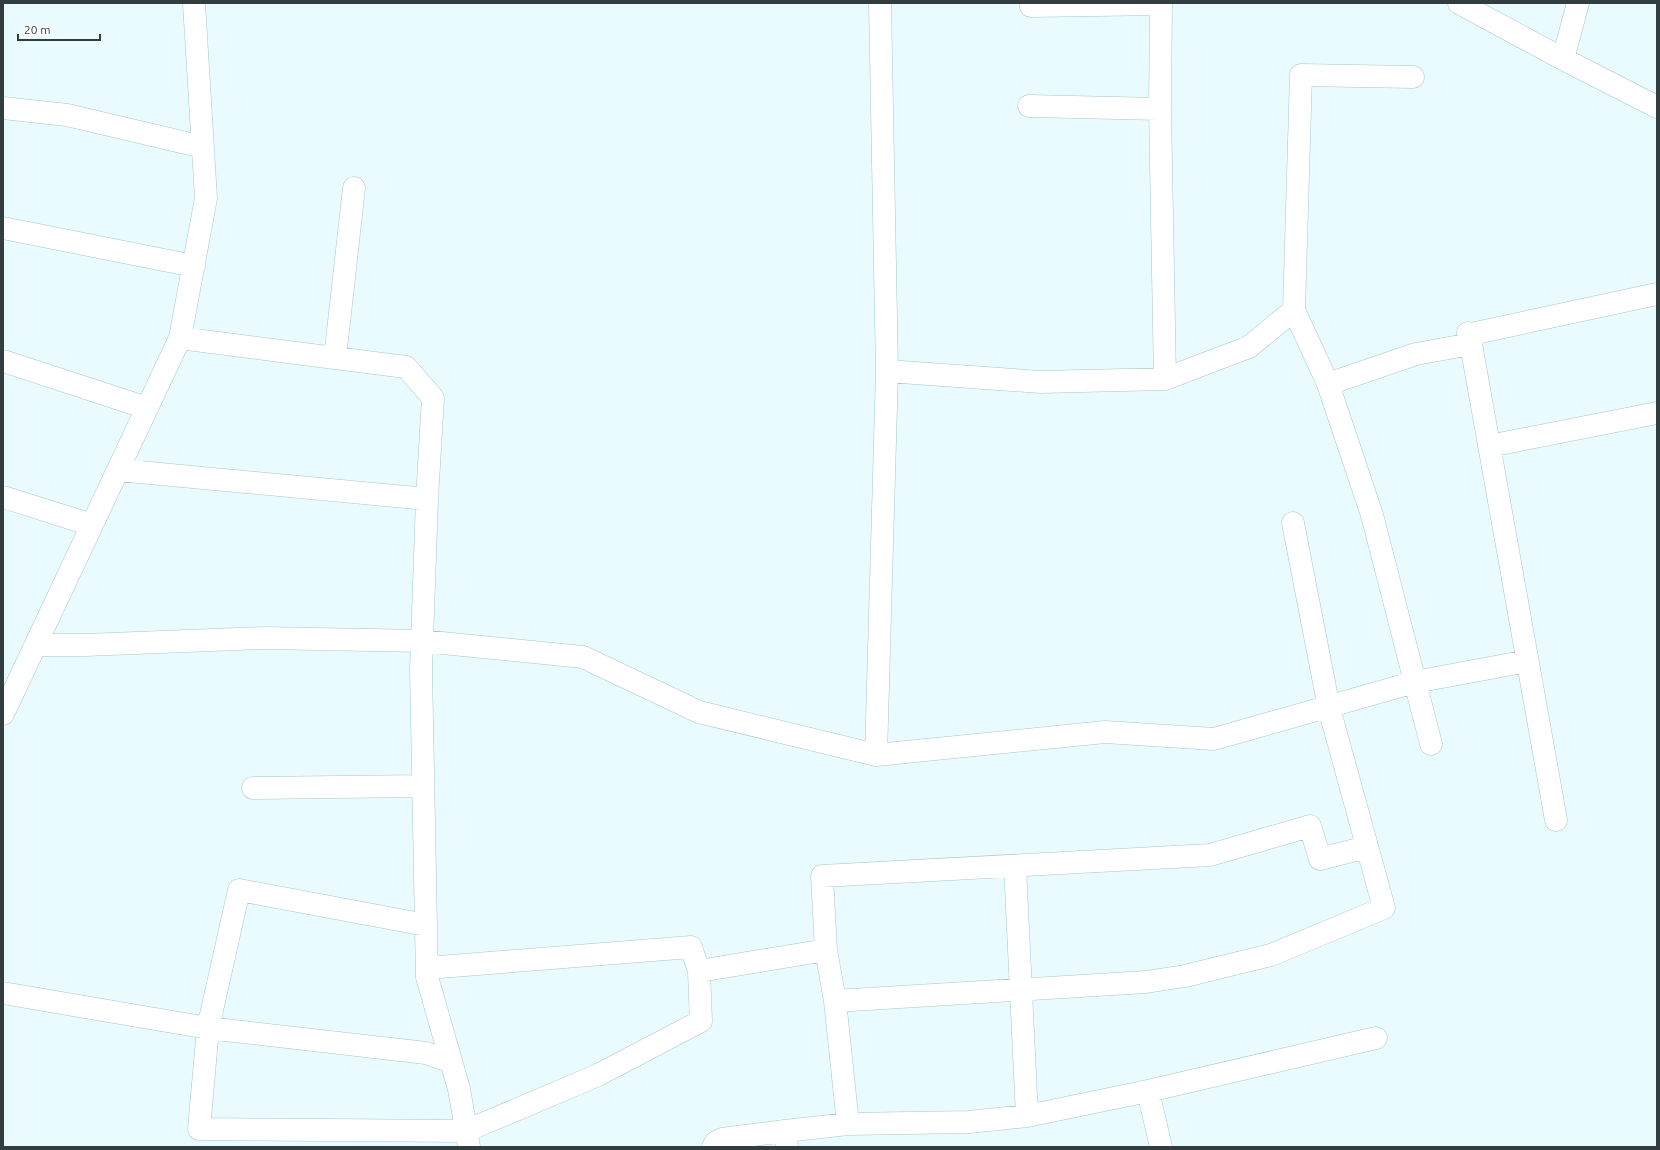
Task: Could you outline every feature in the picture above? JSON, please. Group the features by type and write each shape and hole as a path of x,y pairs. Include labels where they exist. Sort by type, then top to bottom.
{"street":[{"path":"3,714 180,338 206,198 194,3"},
{"path":"876,755 888,371 880,3"},
{"path":"1031,6 1161,3 1160,109 1165,379"},
{"path":"1459,3 1563,59 1657,106"},
{"path":"1563,59 1578,3"},
{"path":"1413,77 1301,75 1294,310 1328,384 1372,515 1431,744"},
{"path":"1029,106 1160,109"},
{"path":"3,108 67,115 203,147"},
{"path":"336,358 354,188"},
{"path":"3,228 194,266"},
{"path":"1468,334 1546,319 1657,294"},
{"path":"888,371 1041,382 1165,379 1249,347 1294,310"},
{"path":"180,338 406,367 433,398 427,499 421,670 426,968 427,977 459,1089 468,1139"},
{"path":"1328,384 1416,354 1471,344 1556,820"},
{"path":"3,361 147,408"},
{"path":"1489,446 1656,417"},
{"path":"118,470 427,499"},
{"path":"3,497 92,525"},
{"path":"835,1001 1146,982 1186,976 1271,954 1384,908 1329,708 1293,523"},
{"path":"36,645 265,638 422,641 583,657 699,712 876,755 1105,732 1214,739 1329,708 1415,682 1528,661"},
{"path":"253,788 423,786"},
{"path":"848,1124 835,1001 826,950 822,876 1210,855 1310,826 1320,859 1367,847"},
{"path":"1015,866 1027,1116"},
{"path":"426,925 239,890 208,1028 199,1129 468,1139 598,1075 701,1021 698,971 691,947 426,968"},
{"path":"698,971 826,950"},
{"path":"3,993 208,1028 426,1053 451,1062"},
{"path":"713,1147 716,1142 722,1139 786,1139 848,1124 969,1122 1027,1116 1148,1091 1376,1038"},
{"path":"1148,1091 1161,1147"}]}
